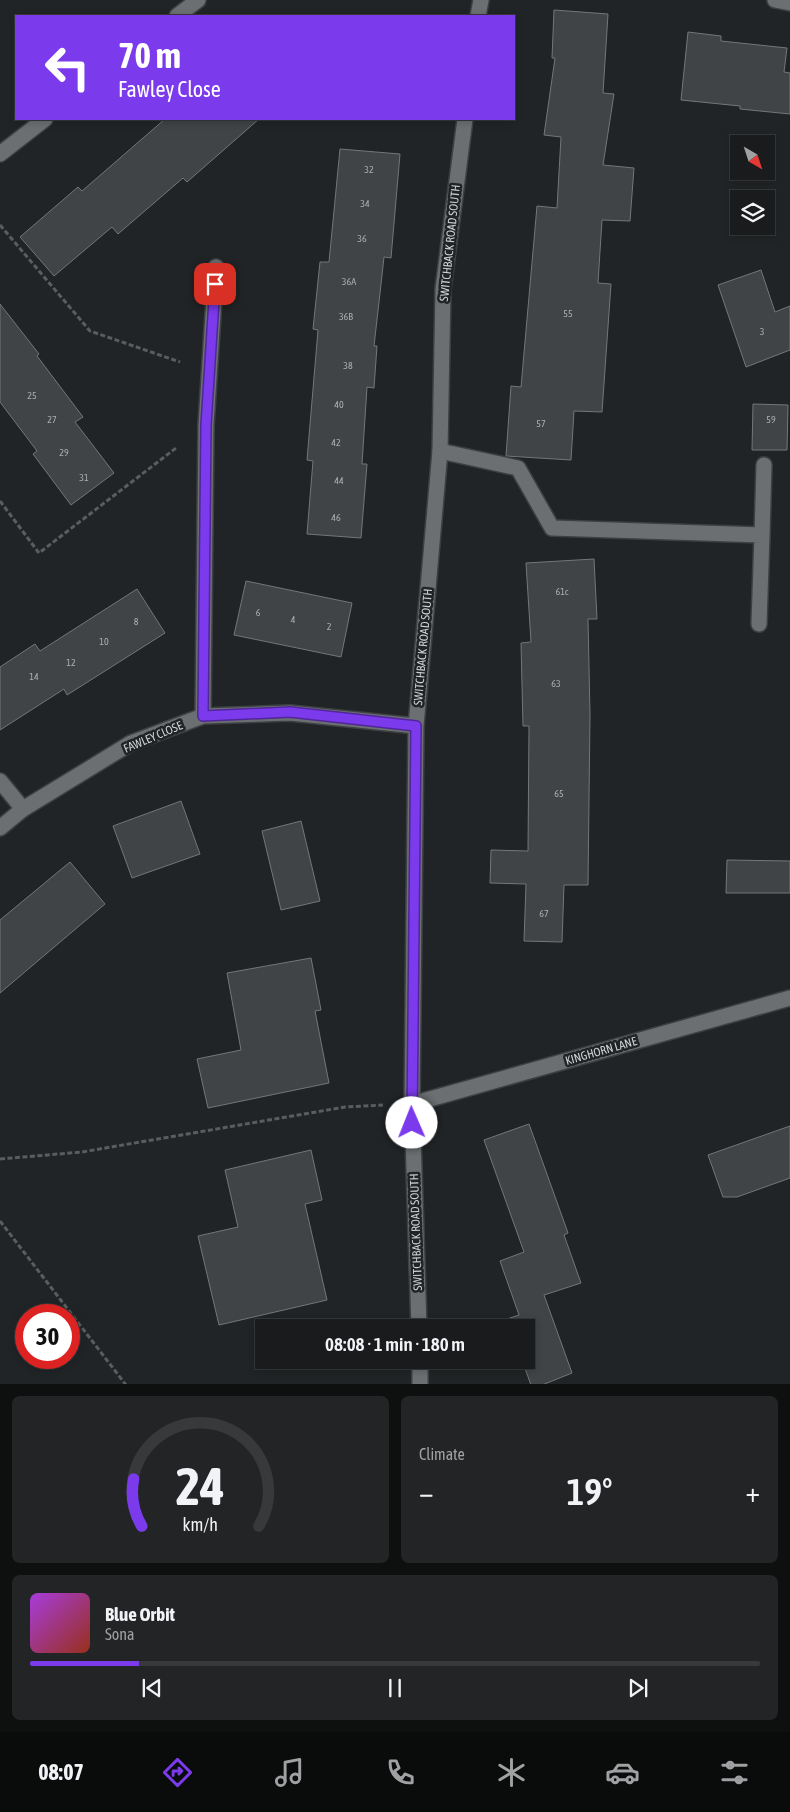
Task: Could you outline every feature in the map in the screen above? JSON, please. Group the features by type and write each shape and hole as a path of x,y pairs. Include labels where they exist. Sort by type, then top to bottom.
{"street":[{"path":"178,15 198,0"},
{"path":"478,15 480,0"},
{"path":"774,0 790,3"},
{"path":"0,154 44,120"},
{"name":"SWITCHBACK ROAD SOUTH","path":"419,1319 412,1104 416,726 440,451 443,289 465,120"},
{"path":"203,716 206,425 216,267"},
{"path":"440,451 518,468 552,528 762,535"},
{"path":"759,624 764,465"},
{"name":"FAWLEY CLOSE","path":"0,828 23,809 131,743 203,716 290,712 416,726"},
{"path":"0,781 23,809"},
{"name":"KINGHORN LANE","path":"412,1104 790,998"},
{"path":"420,1369 420,1384"}],"path":[{"path":"0,225 90,331 209,372"},
{"path":"0,501 39,553 206,425"},
{"path":"0,1159 82,1152 345,1107 412,1104"},
{"path":"0,1221 126,1384"}],"building":[{"path":"554,10 608,14 603,93 614,94 603,165 634,168 630,221 602,220 598,283 611,284 602,412 574,411 571,460 506,456 511,386 521,387 537,206 557,208 561,137 544,135 555,58 552,58"},
{"path":"688,32 721,36 721,41 787,48 784,72 790,73 790,114 740,109 740,106 681,100"},
{"path":"164,120 258,120 187,182 183,178 118,234 112,227 54,276 20,237 78,187 82,191"},
{"path":"340,149 400,154 391,258 384,257 374,346 377,346 374,388 367,387 362,464 367,464 361,538 307,534 313,461 307,460 318,330 313,329 320,262 329,262"},
{"path":"761,270 775,312 790,306 790,350 746,367 718,285"},
{"path":"0,304 39,354 37,356 83,417 75,422 114,473 71,505 33,454 37,451 0,402"},
{"path":"753,404 788,405 787,450 752,450"},
{"path":"594,559 597,619 588,619 590,715 588,885 564,885 562,942 524,941 526,884 490,883 491,850 528,851 529,726 523,726 521,643 531,642 526,563"},
{"path":"246,581 352,603 341,657 234,635"},
{"path":"137,589 165,633 67,695 64,689 0,730 0,667 35,644 40,651"},
{"path":"181,801 200,854 132,878 113,826"},
{"path":"301,821 320,901 281,910 262,831"},
{"path":"727,860 790,861 790,893 726,893"},
{"path":"70,862 105,904 0,993 0,920"},
{"path":"311,958 321,1010 315,1011 329,1083 208,1108 197,1059 241,1050 227,973"},
{"path":"529,1124 568,1233 564,1235 581,1283 544,1295 572,1373 544,1384 531,1384 525,1369 535,1369 535,1319 507,1319 519,1315 500,1261 524,1252 484,1140"},
{"path":"790,1126 790,1178 737,1197 723,1197 708,1155"},
{"path":"311,1150 322,1200 305,1204 327,1300 219,1325 198,1236 238,1227 225,1170"}],"route":[{"path":"215,284 206,425 203,716 290,712 416,726 412,1123"}]}
